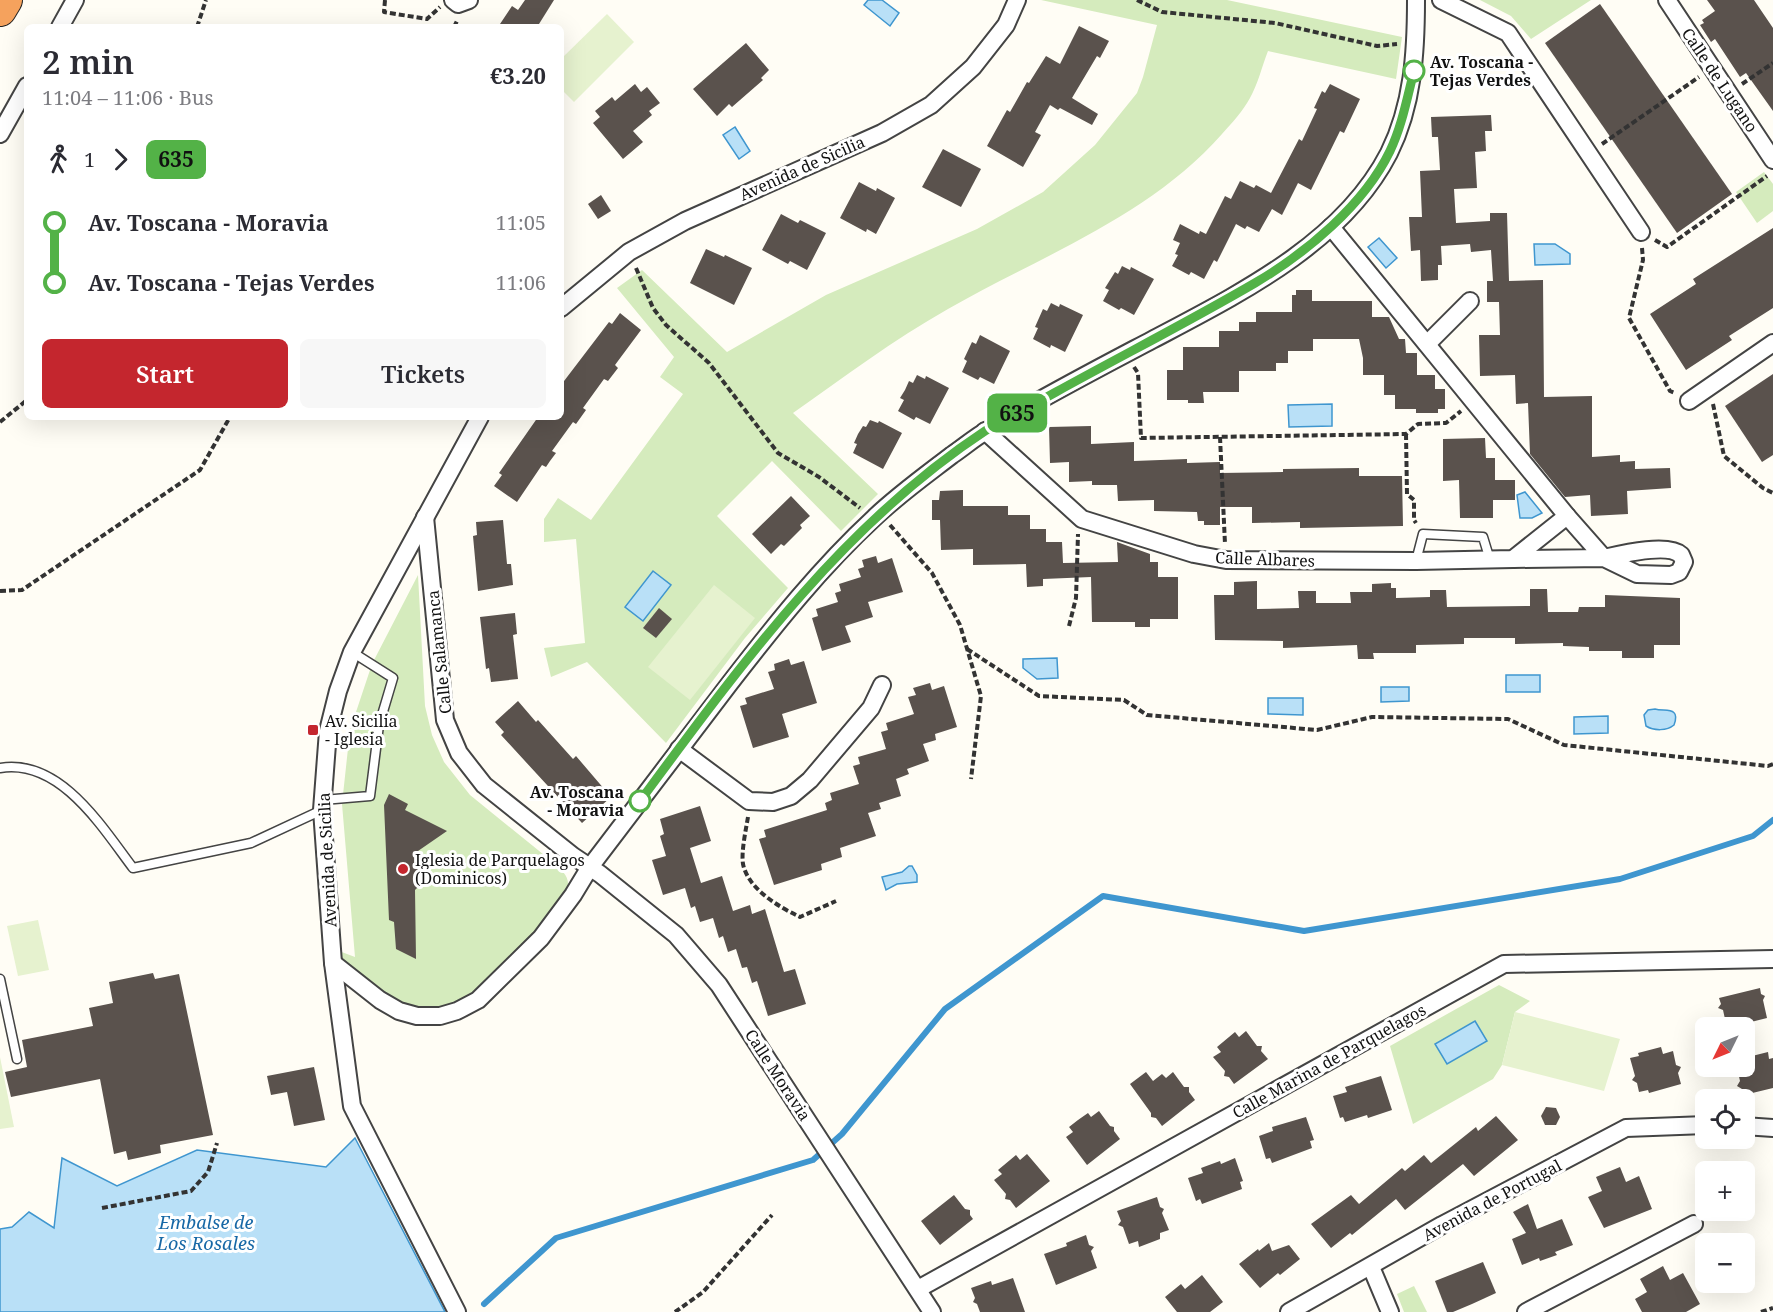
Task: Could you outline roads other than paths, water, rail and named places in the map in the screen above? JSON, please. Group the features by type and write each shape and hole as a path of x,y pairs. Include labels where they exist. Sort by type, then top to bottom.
{"highway":[{"path":"0,10 6,0"}],"street":[{"path":"62,24 75,0"},
{"path":"453,0 458,4 469,0"},
{"name":"Avenida de Sicilia","path":"564,306 629,252 685,221 882,133 931,105 973,67 1006,25 1017,0"},
{"path":"333,963 380,1000 399,1011 417,1016 440,1016 458,1011 478,1000 542,938 590,867 771,629 874,518 927,474 985,431 1208,311 1271,274 1331,227 1367,188 1390,152 1404,112 1414,71 1416,0"},
{"path":"1442,0 1508,33 1641,232"},
{"name":"Calle de Lugano","path":"1667,0 1773,160"},
{"path":"0,134 24,91"},
{"name":"Calle Albares","path":"985,431 1082,519 1194,554 1226,560 1416,561 1604,558 1567,516 1331,227"},
{"path":"1427,344 1470,302"},
{"path":"1689,401 1773,343"},
{"name":"Avenida de Sicilia","path":"457,1312 352,1106 333,963 323,805 328,731 338,690 352,651 478,420"},
{"path":"1513,559 1567,516"},
{"name":"Calle Salamanca","path":"425,517 445,720 459,753 484,785 590,867"},
{"path":"679,749 749,801 773,802 791,796 810,780 871,708 882,685"},
{"name":"Calle Moravia","path":"590,867 676,935 719,985 932,1312"},
{"name":"Calle Marina de Parquelagos","path":"918,1289 1504,964 1773,959"},
{"name":"Avenida de Portugal","path":"1289,1312 1442,1226 1626,1128 1695,1125"},
{"path":"1755,1127 1773,1128"},
{"path":"1526,1312 1694,1224"},
{"path":"1371,1267 1390,1312"}],"lane":[{"path":"1416,561 1423,534 1483,537 1490,560"},
{"path":"0,768 15,766 51,778 59,784 80,800 133,868 251,843 323,805 370,796 379,725 393,678 352,651"},
{"path":"0,979 17,1059"}],"water":[{"path":"868,0 882,0 899,13 890,26 864,5"},
{"path":"735,127 750,151 739,159 723,135"},
{"path":"1379,238 1397,258 1386,268 1368,247"},
{"path":"1534,244 1555,244 1570,254 1570,264 1535,265"},
{"path":"1332,404 1332,426 1289,427 1288,405"},
{"path":"1525,492 1542,513 1532,518 1520,518 1517,495"},
{"path":"653,571 671,585 643,621 625,607"},
{"path":"1057,658 1058,678 1037,679 1023,668 1023,659"},
{"path":"1506,675 1540,675 1540,692 1506,692"},
{"path":"1381,687 1409,687 1409,701 1381,702"},
{"path":"1268,698 1303,698 1303,715 1268,714"},
{"path":"1648,710 1674,712 1676,719 1674,725 1660,730 1646,726 1644,715"},
{"path":"1608,716 1608,733 1574,734 1574,717"},
{"path":"912,866 917,875 917,882 897,884 886,890 882,877 902,872"},
{"path":"1475,1021 1487,1041 1447,1064 1435,1044"},
{"name":"Embalse de Los Rosales","path":"355,1138 445,1312 0,1312 0,1229 12,1227 29,1212 54,1228 62,1158 117,1186 197,1150 326,1167"}],"waterway":[{"path":"484,1304 556,1238 813,1160 842,1134 945,1009 1103,896 1304,931 1620,879 1753,836 1773,820"}],"place":[{"name":"Av. Toscana - Tejas Verdes","path":"1414,71"},
{"name":"Av. Sicilia - Iglesia","path":"313,730"},
{"name":"Av. Toscana - Moravia","path":"640,801"},
{"name":"Iglesia de Parquelagos (Dominicos)","path":"403,869"}]}
